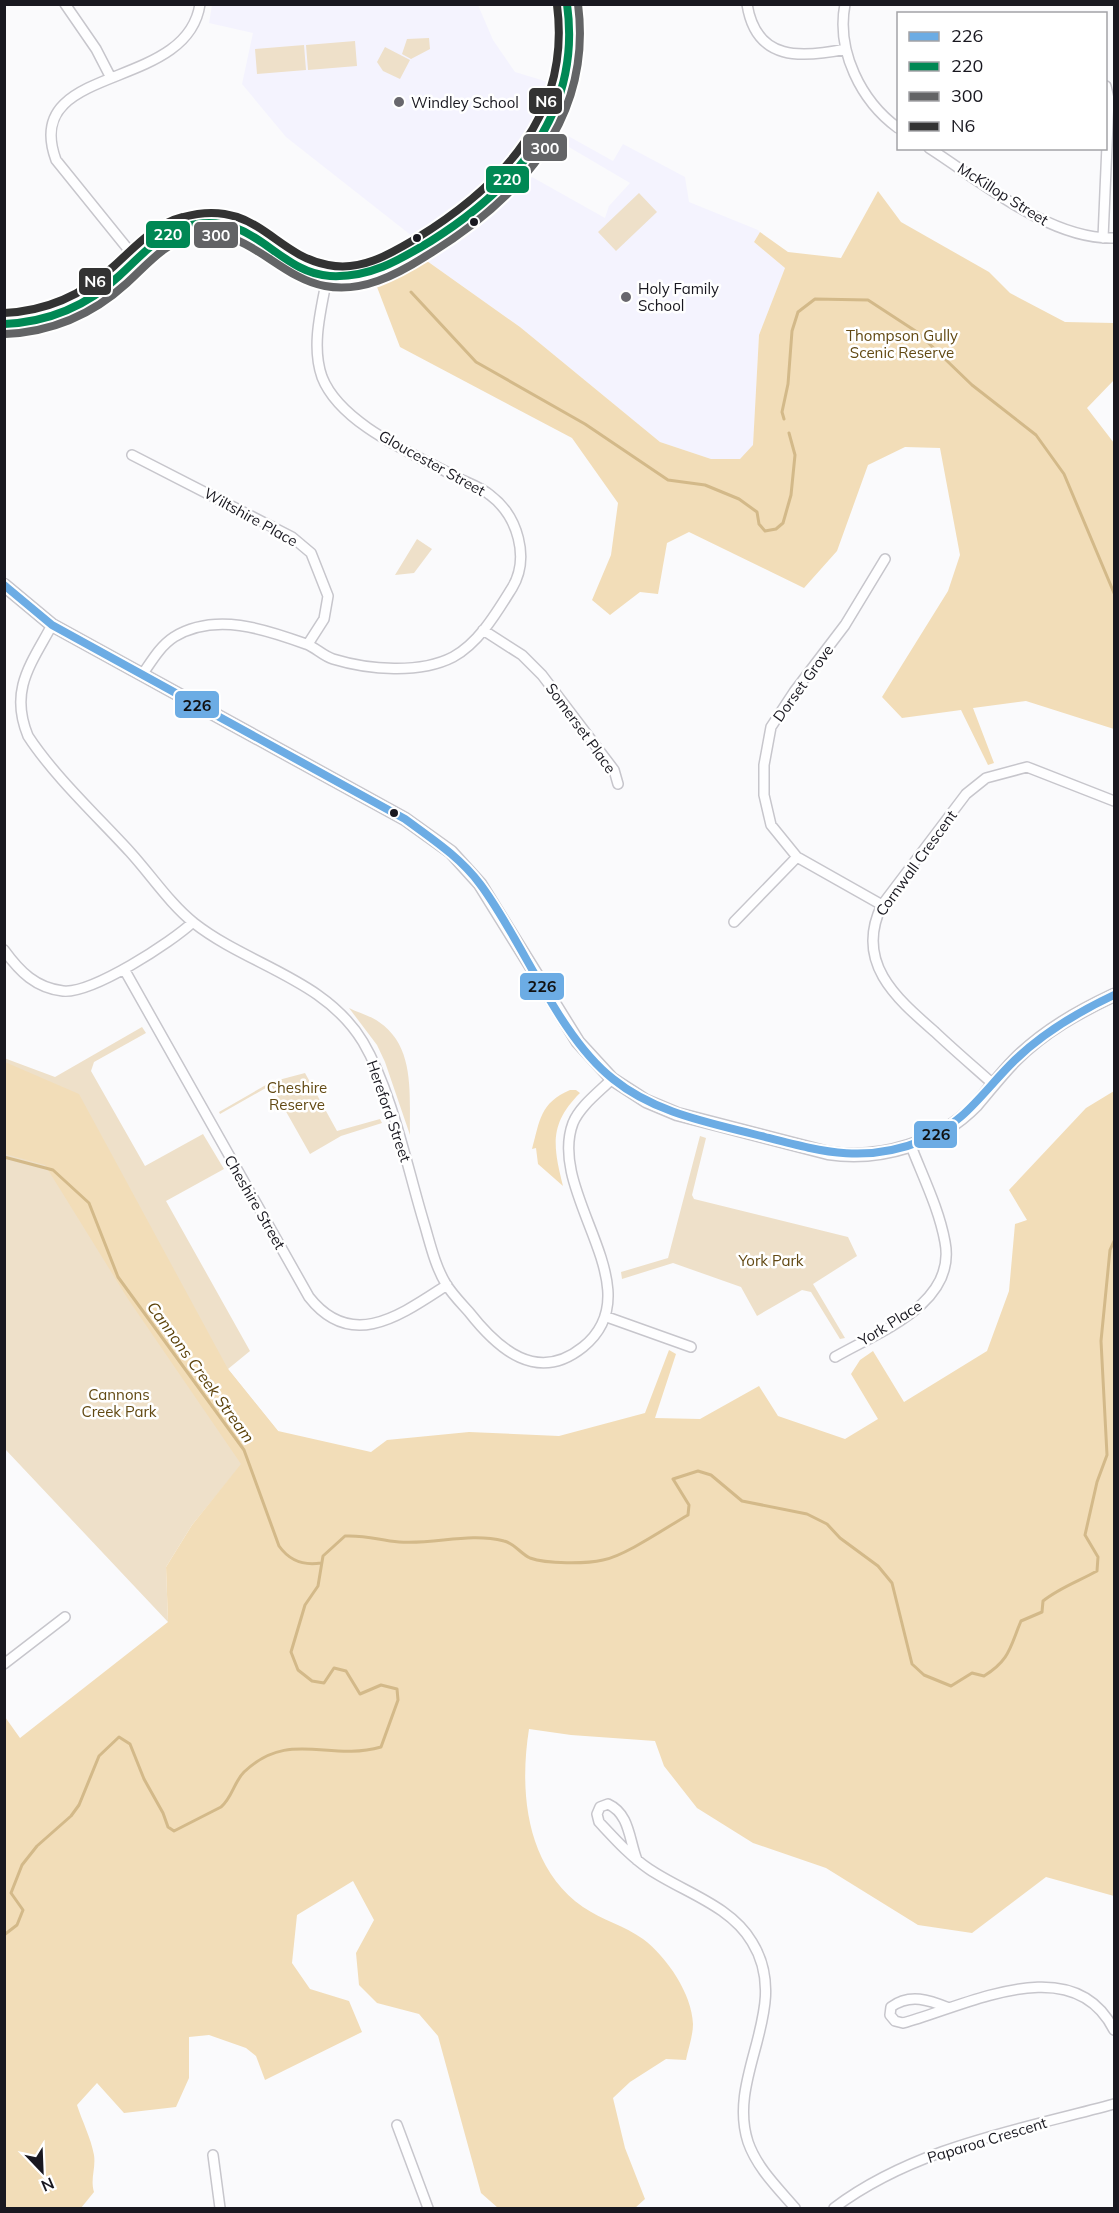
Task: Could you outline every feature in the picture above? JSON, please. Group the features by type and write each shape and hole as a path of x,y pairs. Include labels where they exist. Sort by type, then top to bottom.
{"main road":[{"path":"4,324 43,319 70,310 98,293 154,242 178,229 197,224 219,224 250,232 296,265 327,278 370,274 388,267 475,210 516,171 547,127 563,89 571,47 567,4"},
{"path":"4,585 52,625 405,819 451,852 492,901 578,1042 612,1079 646,1101 677,1114 841,1155 864,1154 911,1146 958,1120 1016,1059 1052,1029 1114,995"}],"street":[{"path":"65,4 96,49 111,78"},
{"path":"136,259 64,171 52,147 54,120 64,103 85,89 172,51 190,30 200,4"},
{"path":"747,4 752,25 759,36 781,52 800,56 846,49"},
{"path":"845,4 846,49 864,92 876,109 897,127"},
{"path":"1107,90 1109,99 1107,145"},
{"name":"McKillop Street","path":"933,150 1055,226 1103,238 1114,238"},
{"path":"1103,238 1107,150"},
{"name":"Gloucester Street","path":"142,675 162,647 176,636 206,627 238,623 308,644 332,659 372,666 423,668 454,656 483,630 513,585 522,563 518,534 507,513 490,495 381,436 334,398 323,378 316,354 327,278"},
{"name":"Wiltshire Place","path":"132,455 292,537 311,552 328,596 324,619 308,644"},
{"name":"Dorset Grove","path":"882,905 797,857 771,825 764,795 764,765 771,727 794,692 845,625 885,560"},
{"name":"Hereford Street","path":"52,625 25,674 20,690 20,713 28,736 193,922 324,998 362,1041 380,1077 432,1248 447,1285 498,1346 512,1356 531,1362 550,1362 581,1349 598,1333 607,1317"},
{"name":"Somerset Place","path":"483,630 522,655 542,675 614,770 618,784"},
{"name":"Cornwall Crescent","path":"993,1084 902,1003 887,985 877,966 873,945 874,921 882,905 966,794 975,785 995,774 1027,767 1114,801"},
{"path":"734,922 797,857"},
{"path":"4,950 30,980 66,992 90,985 124,969 165,945 193,922"},
{"name":"Cheshire Street","path":"124,969 309,1297 319,1309 333,1320 351,1325 372,1325 396,1317 447,1285"},
{"path":"612,1079 589,1101 574,1122 568,1148 574,1179 607,1280 607,1317 691,1347"},
{"name":"York Place","path":"835,1357 914,1310 933,1293 943,1273 945,1241 911,1146"},
{"path":"4,1664 65,1617"},
{"path":"637,1860 626,1821 616,1808 608,1804 600,1807 597,1814 599,1822 637,1860 731,1918 753,1942 765,1976 767,1994 766,2012 746,2089 744,2128 756,2161 795,2208"},
{"path":"949,2008 928,2000 913,1998 891,2007 890,2015 895,2021 903,2023 1019,1988 1056,1987 1093,2003 1114,2030"},
{"name":"Paparoa Crescent","path":"834,2208 868,2186 922,2159 959,2146 1114,2104"},
{"path":"397,2125 428,2208"},
{"path":"213,2155 220,2208"}],"shaded area":[{"name":"Windley School","path":"212,5 478,5 493,40 515,72 548,82 533,121 499,166 476,189 412,236 286,137 242,84 253,33 209,23"},
{"name":"Holy Family School","path":"561,132 613,161 623,144 685,177 689,202 758,230 760,232 754,242 785,268 759,335 753,446 740,459 711,459 660,442 520,327 427,261 486,220 532,177 605,218 609,206 630,183 557,140"}],"green space":[{"path":"429,38 430,49 411,59 402,54 407,39"},
{"path":"355,41 357,66 308,70 306,45"},
{"path":"304,45 306,70 257,74 255,49"},
{"path":"385,47 410,60 400,79 383,71 377,62"},
{"name":"Thompson Gully Scenic Reserve","path":"878,191 901,222 989,272 1010,293 1065,322 1114,323 1114,380 1087,408 1114,443 1114,729 1026,701 973,708 994,763 988,765 961,710 902,718 882,697 948,591 960,555 940,448 905,447 868,465 837,551 804,588 689,532 667,543 658,594 640,592 610,615 592,600 611,555 618,503 572,438 400,347 377,287 404,268 427,261 520,327 660,442 711,459 740,459 753,445 759,335 785,268 754,242 760,232 788,252 841,258"},
{"path":"639,193 657,212 616,251 598,232"},
{"path":"417,539 432,549 414,573 395,575"},
{"path":"349,1008 379,1022 391,1032 399,1045 405,1058 410,1089 410,1135 377,1045"},
{"name":"Cannons Creek Park","path":"142,1027 146,1033 94,1062 91,1071 145,1166 203,1134 224,1169 166,1201 250,1351 228,1369 278,1431 242,1464 192,1525 166,1567 168,1622 5,1449 4,1058 55,1077"},
{"path":"5,1062 79,1094 228,1369 278,1431 371,1452 387,1440 469,1432 559,1436 645,1413 669,1350 676,1354 655,1418 700,1419 759,1386 778,1416 845,1439 878,1419 851,1374 860,1360 873,1351 904,1402 987,1351 1009,1291 1015,1224 1027,1220 1009,1190 1086,1108 1114,1091 1114,1896 1046,1877 972,1933 918,1925 826,1868 753,1843 697,1808 664,1766 655,1741 571,1735 529,1729 525,1778 527,1802 538,1850 549,1871 564,1890 583,1907 636,1934 652,1947 677,1977 692,2012 693,2029 686,2060 666,2059 630,2082 613,2098 625,2148 645,2199 635,2208 498,2208 481,2193 438,2036 419,2014 377,2003 359,1985 356,1953 374,1920 353,1881 297,1915 292,1963 310,1989 349,2001 362,2032 265,2080 256,2056 246,2048 209,2035 189,2037 189,2078 176,2107 124,2113 97,2083 77,2105 94,2155 94,2192 81,2208 5,2208 5,1717 20,1738 168,1622 166,1567 192,1525 241,1464 128,1299 45,1165 5,1154"},
{"name":"Cheshire Reserve","path":"305,1073 337,1131 380,1119 382,1123 341,1136 310,1154 271,1085 220,1114 219,1112 271,1082"},
{"path":"570,1090 580,1093 563,1115 556,1136 557,1159 563,1186 538,1164 536,1148 532,1149 540,1121 547,1107 560,1095"},
{"name":"York Park","path":"700,1136 706,1138 692,1195 694,1199 848,1237 857,1256 813,1284 845,1338 840,1339 811,1292 802,1290 757,1316 741,1287 673,1263 622,1279 621,1272 668,1258"}],"waterway":[{"path":"411,292 476,362 585,424 668,480 705,485 739,499 757,512 759,524 765,531 776,529 783,523 791,495 795,455 789,433"},
{"path":"784,419 782,412 788,384 792,331 798,312 815,299 868,300 917,332 972,385 1036,435 1064,474 1114,593"},
{"name":"Cannons Creek Stream","path":"4,1157 53,1170 89,1203 118,1277 244,1450 279,1546 297,1561 308,1564 321,1563"},
{"path":"4,1935 17,1925 23,1910 11,1893 22,1865 37,1846 71,1816 79,1805 99,1756 119,1737 130,1744 144,1779 168,1827 174,1831 221,1807 244,1772 261,1759 277,1752 293,1749 362,1751 381,1747 398,1700 397,1689 381,1685 360,1694 346,1671 334,1668 324,1683 312,1681 298,1670 291,1652 305,1605 318,1586 323,1556 345,1536 412,1542 464,1538 491,1539 508,1542 530,1558 537,1560 566,1563 603,1560 634,1547 688,1515 689,1505 673,1479 698,1471 711,1475 742,1501 807,1514 827,1524 840,1538 878,1566 892,1583 912,1664 924,1675 951,1686 972,1673 984,1676 1004,1658 1021,1621 1042,1612 1043,1601 1049,1596 1097,1571 1098,1557 1085,1535 1097,1482 1107,1455 1101,1341 1110,1250 1114,1241"}],"transit line":[{"name":"220","path":"4,324 21,323 52,316 80,304 107,287 149,248 184,227 208,223 228,225 246,232 294,264 311,272 330,276 370,271 407,255 462,220 491,196 516,171 537,143 553,112 564,79 569,43 567,4"},
{"name":"300","path":"5,334 39,330 85,313 114,294 165,249 193,236 212,234 230,237 246,244 307,281 339,288 378,281 415,263 460,234 491,209 519,182 542,152 561,120 574,84 580,46 578,4"},
{"name":"N6","path":"4,313 35,309 64,300 102,276 154,231 183,217 208,213 229,215 246,221 309,259 340,267 364,264 396,250 448,217 477,194 503,169 524,142 542,112 553,80 559,44 557,5"},
{"name":"226","path":"4,585 52,625 405,819 445,849 464,865 480,884 558,1013 593,1061 630,1091 666,1109 705,1122 826,1151 863,1154 903,1147 924,1140 951,1124 963,1115 1015,1060 1038,1040 1075,1016 1114,995"}],"place":[{"name":"Windley School","path":"399,102"},
{"name":"Holy Family School","path":"626,297"}]}
